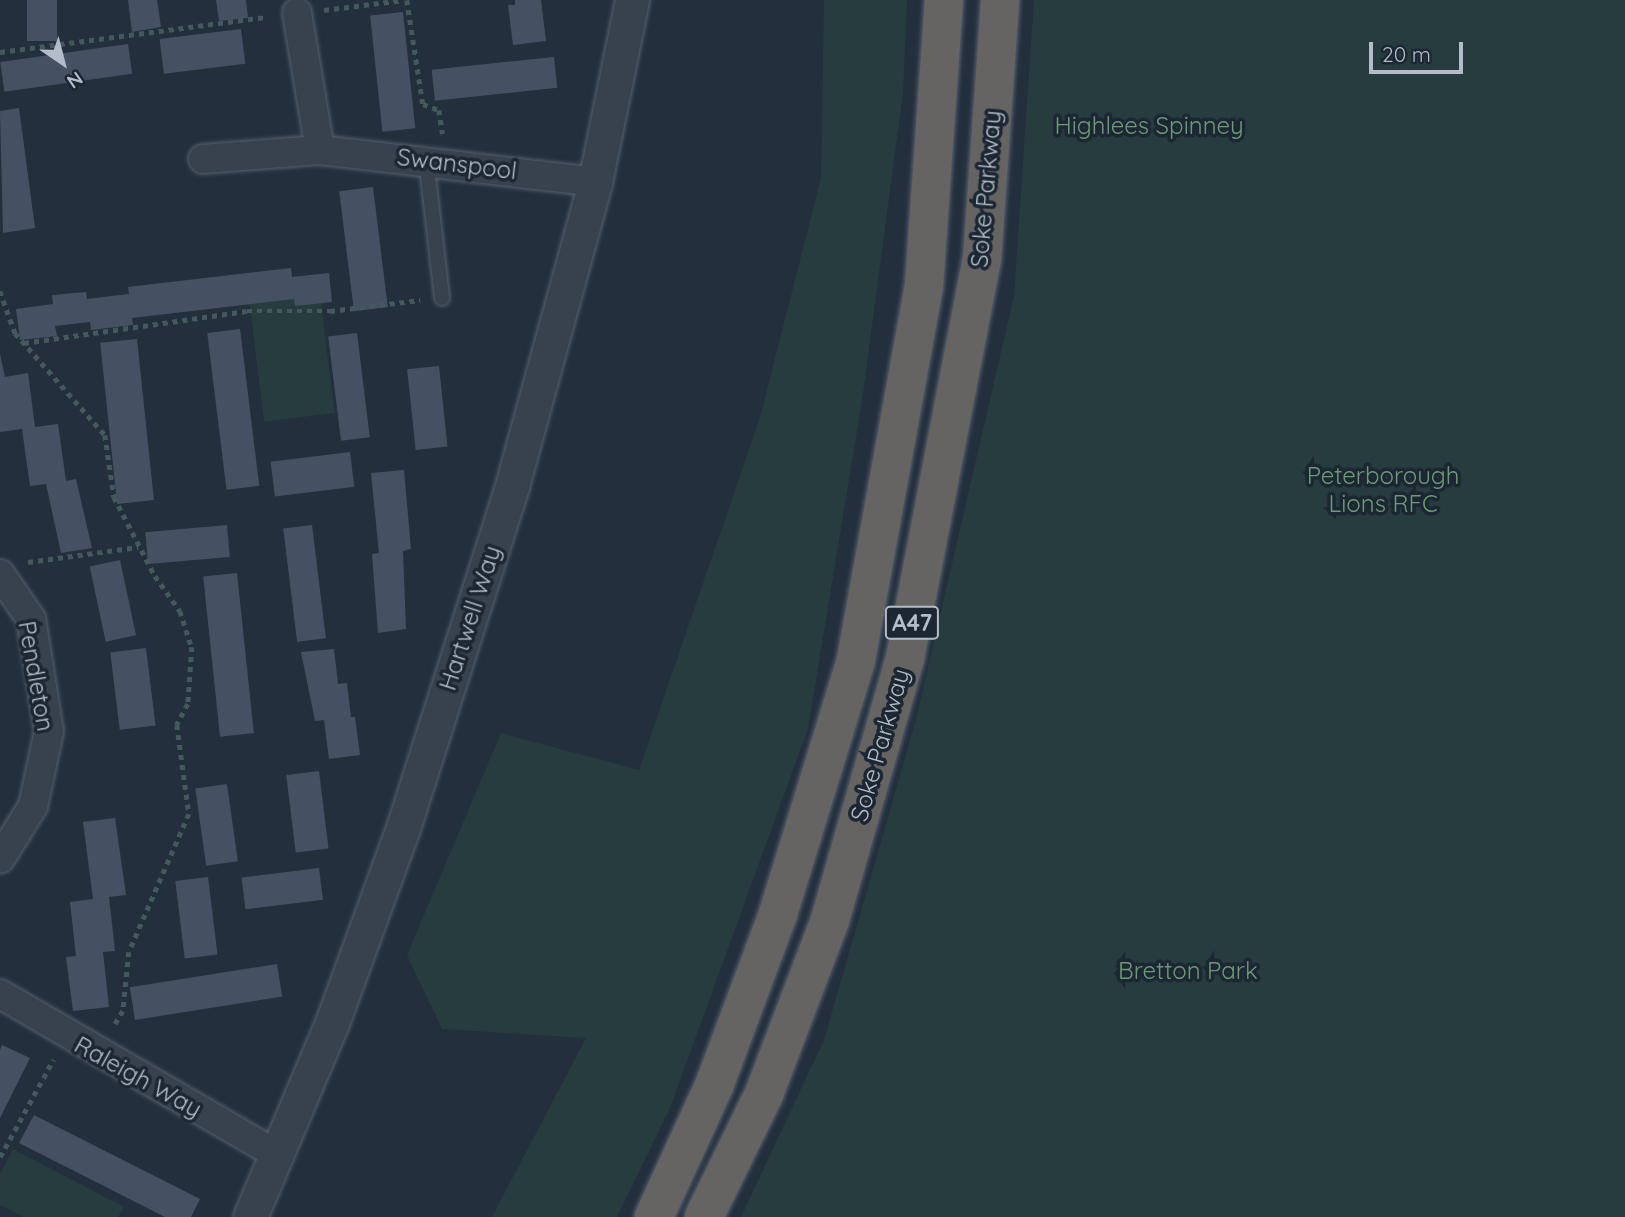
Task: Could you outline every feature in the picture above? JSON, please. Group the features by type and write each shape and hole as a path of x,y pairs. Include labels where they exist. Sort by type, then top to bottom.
{"highway":[{"name":"Soke Parkway","path":"654,1217 714,1086 778,915 856,660 924,286 944,0"},
{"name":"Soke Parkway","path":"704,1217 764,1094 830,920 905,658 982,260 1000,0"}],"street":[{"name":"Hartwell Way","path":"250,1217 279,1156 402,828 512,486 595,182 632,0"},
{"path":"297,13 320,150"},
{"name":"Swanspool","path":"203,159 320,150 437,161 595,182"},
{"name":"Pendleton","path":"0,859 33,806 49,731 31,619 7,569"},
{"name":"Raleigh Way","path":"0,994 76,1042 279,1156"}],"lane":[{"path":"437,161 442,298"}],"path":[{"path":"0,52 405,0 423,104 439,110 437,161"},
{"path":"0,291 23,344 105,435 114,497 138,547 180,611 192,647 188,704 177,724 189,814 130,952 123,1012 112,1029 76,1042 0,1157"},
{"path":"23,344 247,311 330,311 442,298"},
{"path":"7,569 138,547"}],"green space":[{"path":"824,0 907,0 903,93 862,401 808,729 670,1108 617,1217 492,1217 586,1038 442,1029 407,955 501,733 639,770 760,417 821,178"},
{"path":"1034,0 1625,0 1625,1217 741,1217 824,1040 916,719 1014,296"},
{"path":"320,294 335,413 264,422 250,303"},
{"path":"13,1149 124,1207 118,1217 24,1217 0,1205 0,1174"}],"building":[{"path":"27,0 57,0 57,41 27,41"},
{"path":"128,0 157,0 161,27 132,32"},
{"path":"216,0 246,0 248,18 219,21"},
{"path":"515,0 541,0 546,41 513,45 508,5 515,5"},
{"path":"403,12 415,128 382,132 370,15"},
{"path":"241,29 245,64 164,74 160,39"},
{"path":"128,44 132,74 4,92 0,62"},
{"path":"554,57 557,88 435,101 432,70"},
{"path":"19,108 35,228 3,233 0,111"},
{"path":"373,187 388,307 354,311 339,191"},
{"path":"291,268 292,277 329,273 332,302 295,306 294,299 132,318 133,325 91,330 90,322 55,326 57,336 20,340 16,309 53,304 52,295 86,292 87,299 129,294 128,287"},
{"path":"240,329 259,486 227,490 207,333"},
{"path":"357,333 370,437 341,441 328,337"},
{"path":"137,339 154,500 117,504 100,343"},
{"path":"0,354 5,377 28,373 35,427 58,424 66,481 76,479 92,548 61,553 46,484 30,486 22,429 0,432"},
{"path":"439,366 447,447 416,450 407,369"},
{"path":"350,452 354,487 275,496 271,462"},
{"path":"404,470 411,549 403,551 406,629 378,633 372,554 379,553 371,473"},
{"path":"227,525 230,557 148,564 145,532"},
{"path":"312,525 326,638 297,642 283,529"},
{"path":"120,560 136,635 106,642 90,566"},
{"path":"237,573 254,733 220,737 203,577"},
{"path":"146,648 156,725 120,730 110,652"},
{"path":"334,649 338,684 347,683 351,717 355,717 360,755 329,759 324,720 315,721 301,652"},
{"path":"319,771 329,848 296,852 286,775"},
{"path":"227,784 238,861 206,866 195,788"},
{"path":"115,818 126,895 109,897 115,951 103,952 109,1007 73,1011 66,957 76,956 70,902 93,899 83,822"},
{"path":"319,868 323,900 245,909 242,878"},
{"path":"208,877 218,954 185,958 175,881"},
{"path":"277,964 282,997 135,1020 130,987"},
{"path":"2,1045 30,1058 0,1118 0,1050"},
{"path":"34,1115 200,1199 191,1217 165,1217 19,1143"}],"park label":[{"name":"Highlees Spinney","path":"1149,126"},
{"name":"Peterborough Lions RFC","path":"1383,490"},
{"name":"Bretton Park","path":"1188,971"}]}
